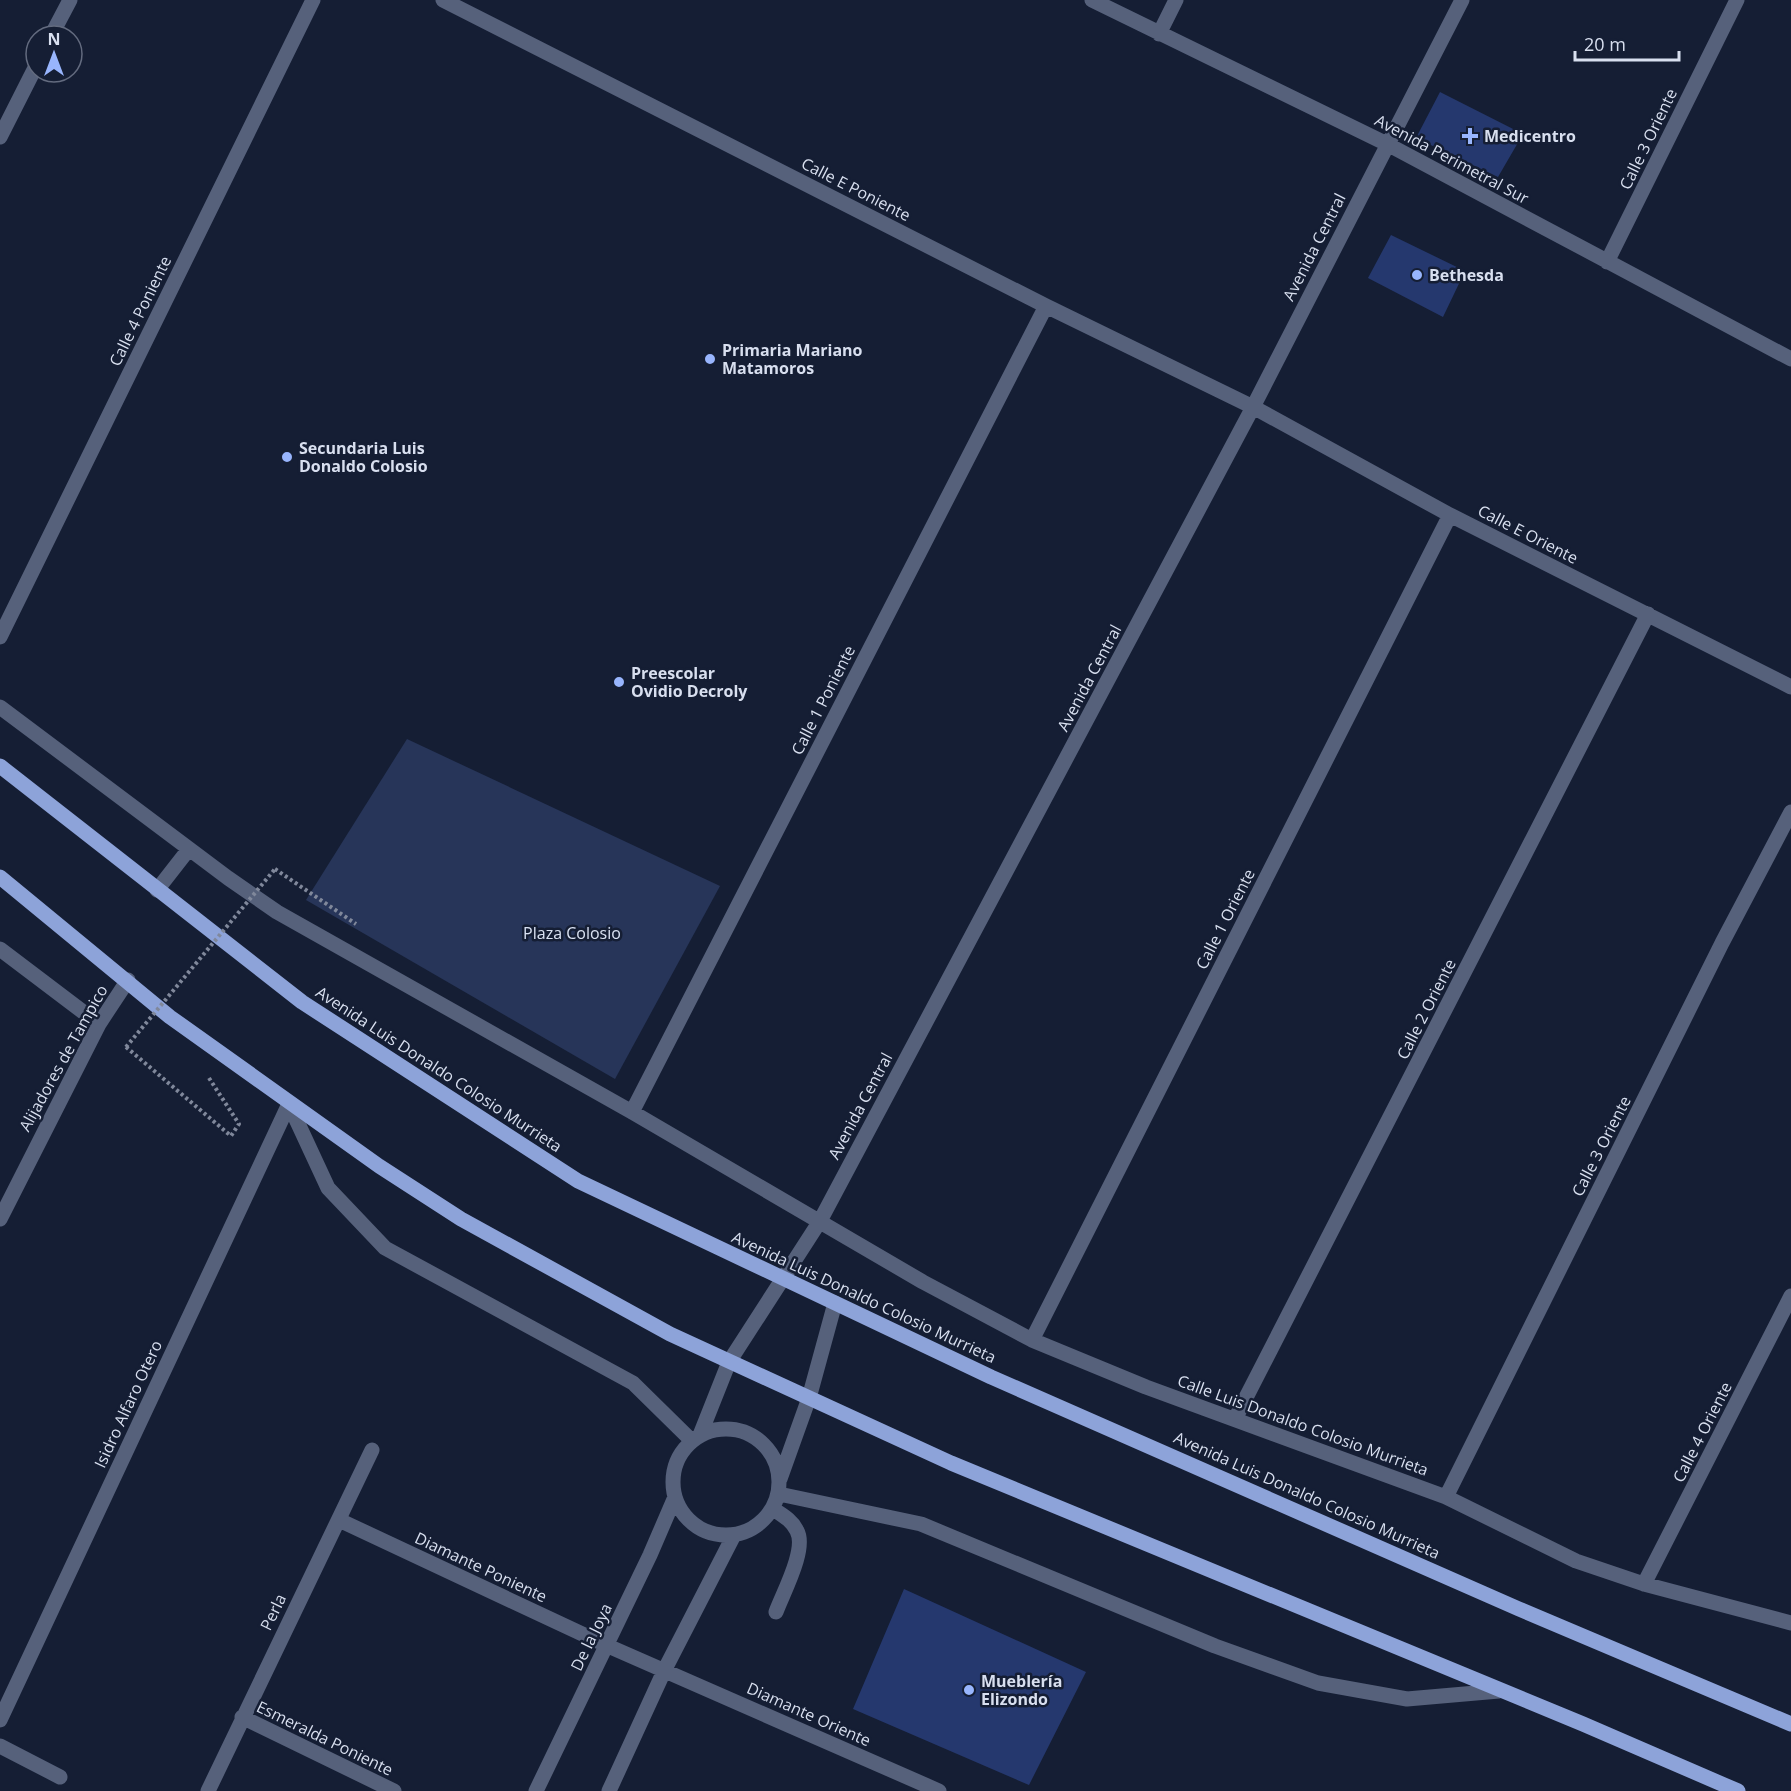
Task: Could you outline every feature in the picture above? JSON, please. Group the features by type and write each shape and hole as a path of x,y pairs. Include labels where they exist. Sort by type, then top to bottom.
{"main road":[{"name":"Avenida Luis Donaldo Colosio Murrieta","path":"0,766 302,1002 578,1181 835,1303 1116,1432 1519,1609 1791,1724"},
{"path":"0,878 128,980 170,1017 379,1166 461,1219 670,1334 951,1462 1738,1791"}],"street":[{"path":"57,24 70,0"},
{"name":"Calle 4 Poniente","path":"0,637 313,0"},
{"name":"Calle E Poniente","path":"443,0 1046,306 1253,407"},
{"name":"Avenida Perimetral Sur","path":"1092,0 1387,144 1791,359"},
{"path":"1159,34 1176,0"},
{"name":"Avenida Central","path":"729,1362 820,1221 1253,407 1462,0"},
{"name":"Calle 3 Oriente","path":"1607,262 1737,0"},
{"path":"0,136 27,84"},
{"name":"Calle 1 Poniente","path":"632,1112 1046,306"},
{"name":"Calle E Oriente","path":"1253,407 1450,515 1791,687"},
{"name":"Calle 1 Oriente","path":"1032,1340 1450,515"},
{"name":"Calle 2 Oriente","path":"1235,1419 1648,614"},
{"name":"Calle Luis Donaldo Colosio Murrieta","path":"0,707 277,912 632,1112 923,1282 1032,1340 1146,1387 1446,1497 1576,1561 1644,1584 1791,1623"},
{"name":"Calle 3 Oriente","path":"1446,1497 1722,943 1791,812"},
{"path":"157,890 189,849"},
{"path":"0,949 99,1024"},
{"name":"Alijadores de Tampico","path":"0,1219 99,1024 128,980"},
{"path":"289,1104 328,1188 385,1248 633,1383 696,1438 719,1429 748,1433 771,1452 780,1486"},
{"name":"Isidro Alfaro Otero","path":"0,1720 289,1104"},
{"name":"Calle 4 Oriente","path":"1644,1584 1791,1296"},
{"path":"675,1497 687,1518 698,1527 716,1534 734,1534 750,1530 763,1521 772,1509 780,1486 809,1398 835,1303"},
{"name":"De la Joya","path":"536,1791 608,1646 675,1497 673,1485 676,1464 696,1438 729,1362"},
{"name":"Perla","path":"208,1791 372,1450"},
{"path":"780,1486 921,1524 1215,1646 1318,1683 1407,1699 1499,1691"},
{"path":"772,1509 791,1521 799,1533 800,1550 776,1612"},
{"name":"Diamante Poniente","path":"339,1520 608,1646 665,1669"},
{"path":"609,1791 665,1669 734,1534"},
{"name":"Diamante Oriente","path":"665,1669 939,1791"},
{"name":"Esmeralda Poniente","path":"242,1717 393,1791"},
{"path":"0,1746 60,1777"}],"path":[{"path":"208,1075 239,1124 231,1136 126,1047 274,869"}],"green space":[{"name":"Plaza Colosio","path":"407,739 720,886 615,1079 306,900"}],"building":[{"name":"Medicentro","path":"1440,92 1523,134 1498,177 1416,138"},
{"name":"Bethesda","path":"1391,235 1465,271 1443,317 1368,278"},
{"name":"Mueblería Elizondo","path":"904,1589 1086,1672 1029,1785 853,1709"}],"place":[{"name":"Medicentro","path":"1470,136"},
{"name":"Bethesda","path":"1417,275"},
{"name":"Primaria Mariano Matamoros","path":"710,359"},
{"name":"Secundaria Luis Donaldo Colosio","path":"287,457"},
{"name":"Preescolar Ovidio Decroly","path":"619,682"},
{"name":"Mueblería Elizondo","path":"969,1690"}]}
